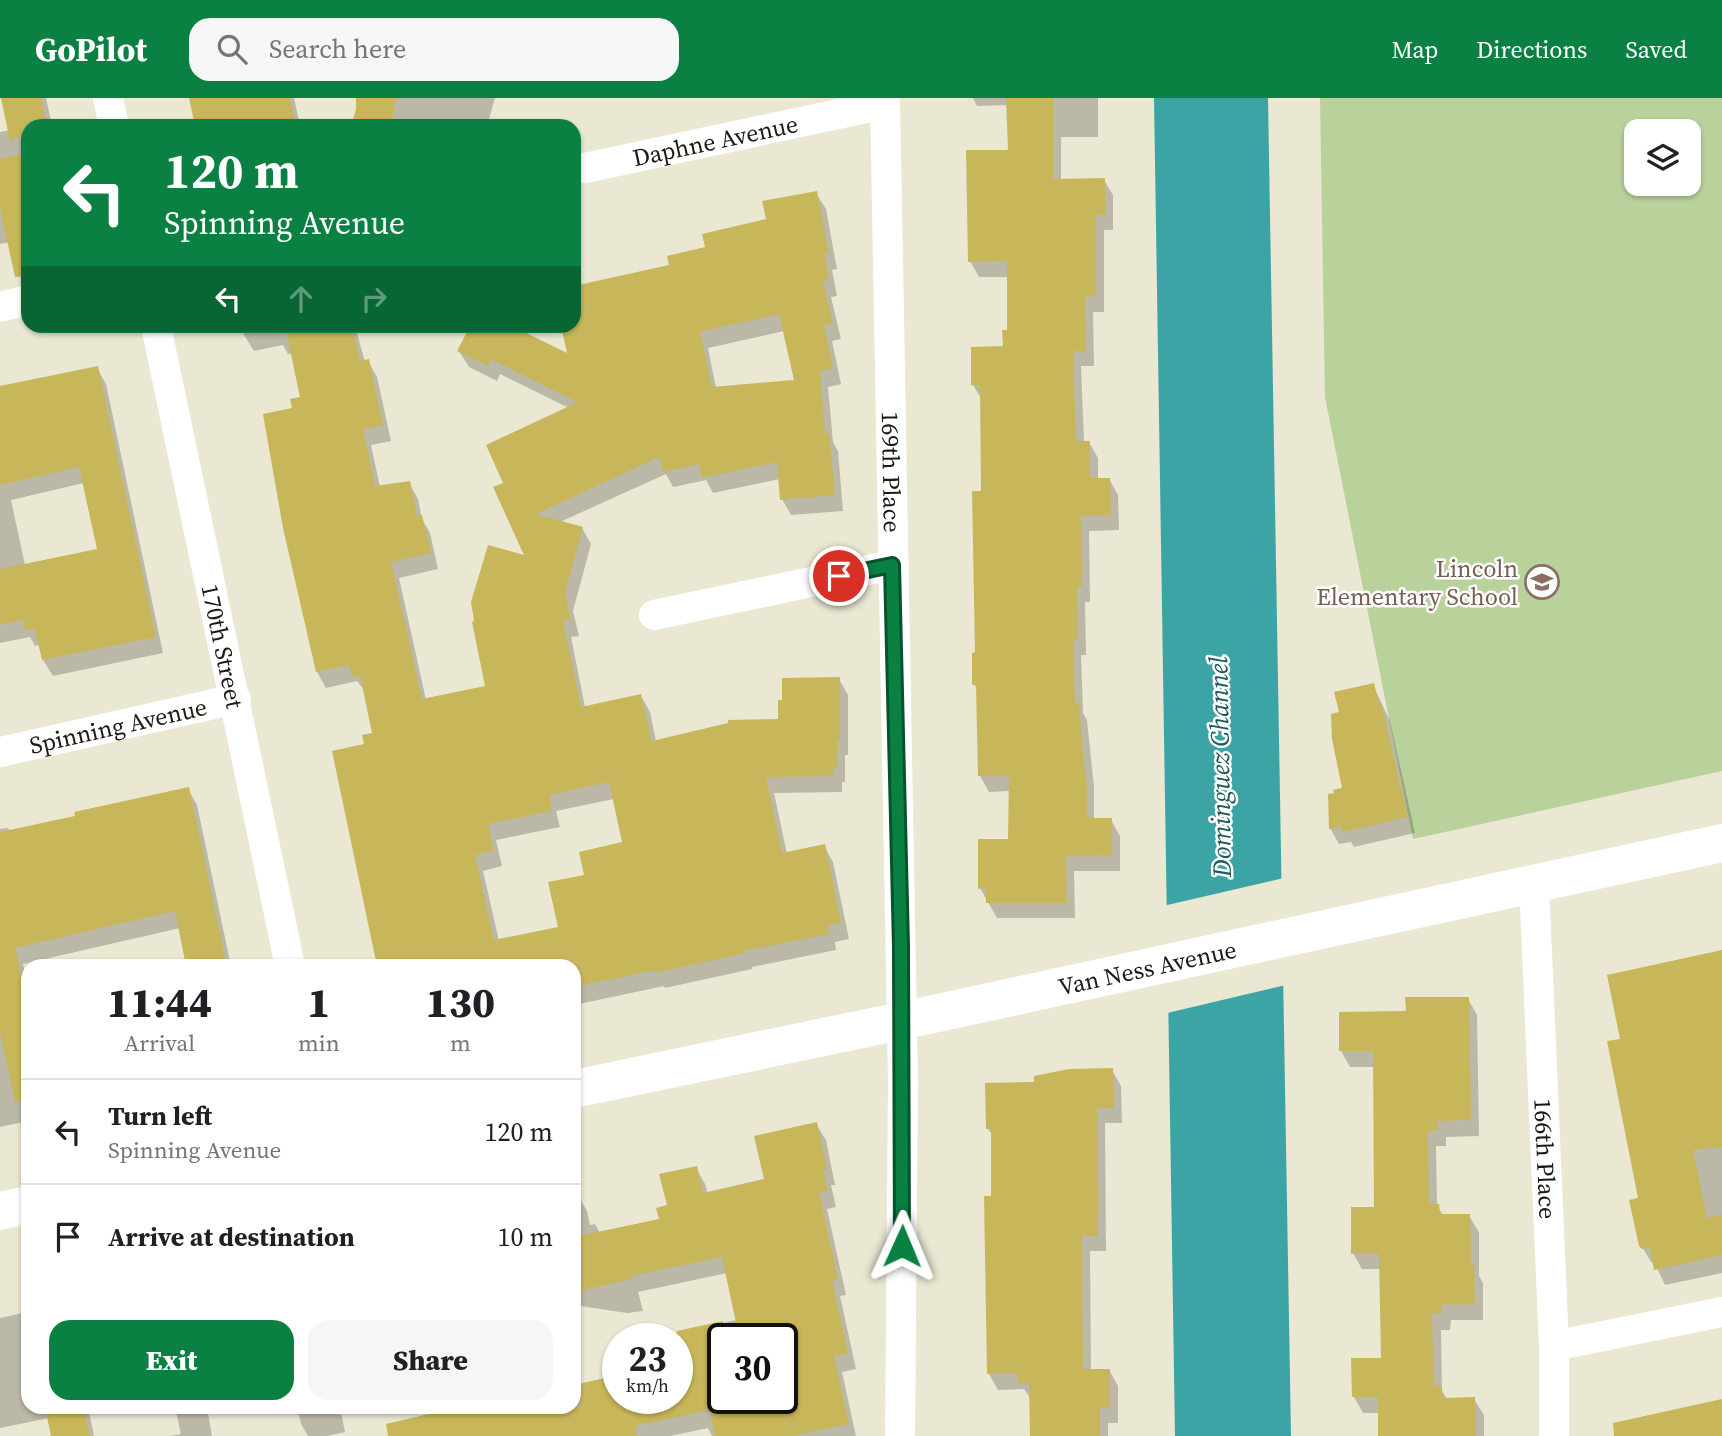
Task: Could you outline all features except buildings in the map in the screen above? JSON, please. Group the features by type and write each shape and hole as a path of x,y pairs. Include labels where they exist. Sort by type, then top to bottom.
{"main road":[{"name":"Van Ness Avenue","path":"581,1087 901,1021 1722,843"},
{"path":"0,1211 21,1206"}],"street":[{"path":"108,98 112,119"},
{"name":"Daphne Avenue","path":"585,168 885,101"},
{"name":"169th Place","path":"885,101 903,1097 900,1436"},
{"path":"0,307 21,302"},
{"name":"170th Street","path":"158,333 289,959"},
{"path":"654,615 892,565"},
{"name":"Spinning Avenue","path":"0,752 236,699"},
{"name":"166th Place","path":"1534,883 1554,1346 1554,1436"},
{"path":"1554,1346 1722,1312"}],"green space":[{"name":"Lincoln Elementary School","path":"1320,98 1722,98 1722,771 1413,839 1325,397"}],"water":[{"name":"Dominguez Channel","path":"1154,98 1268,98 1291,1436 1175,1436"}],"pier":[{"path":"1284,878 1286,985 1163,1014 1163,906"}],"place":[{"name":"Lincoln Elementary School","path":"1542,582"}],"route":[{"path":"839,576 892,565 903,1083 902,1246"}]}
